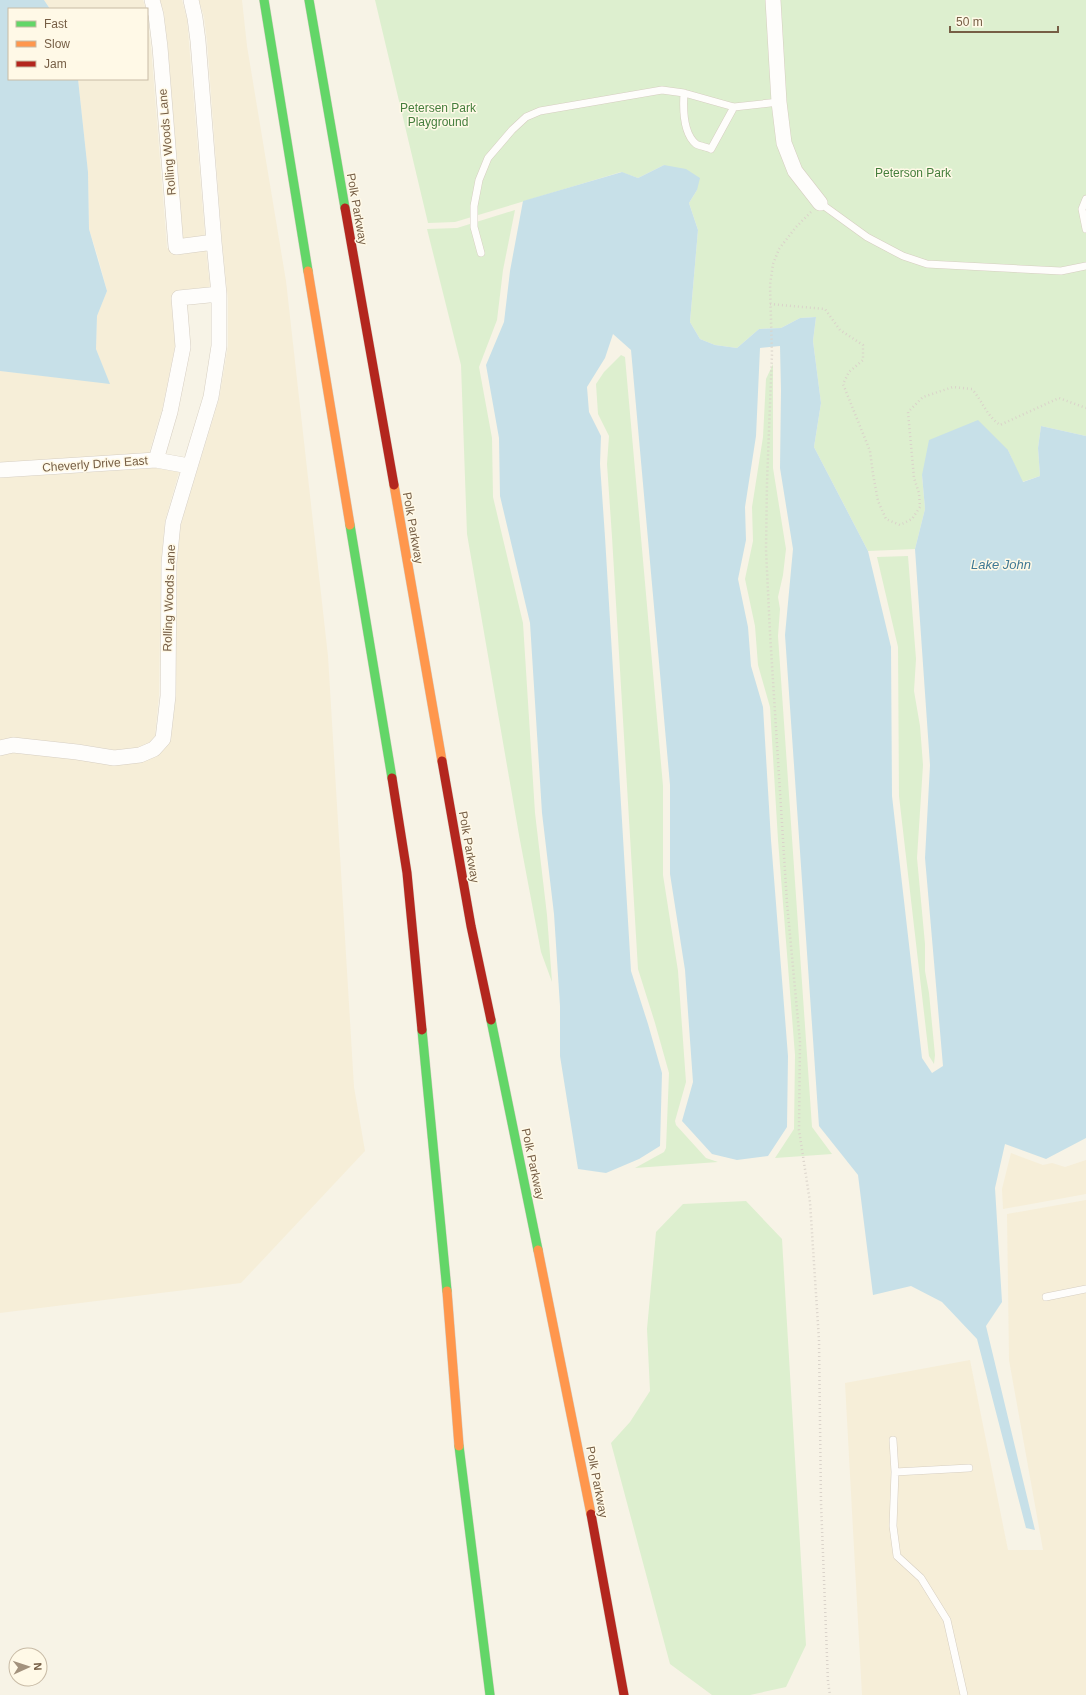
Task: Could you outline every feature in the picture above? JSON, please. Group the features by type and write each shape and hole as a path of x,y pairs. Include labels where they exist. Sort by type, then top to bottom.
{"highway":[{"path":"264,0 407,873 448,1299 458,1444 490,1695"},
{"name":"Polk Parkway","path":"309,0 471,926 550,1306 624,1695"}],"street":[{"name":"Rolling Woods Lane","path":"152,0 156,15 160,48 176,247 214,242"},
{"name":"Rolling Woods Lane","path":"0,748 13,745 77,752 114,758 140,755 154,749 163,739 168,696 169,563 173,523 189,466 203,426 216,371 219,346 219,294 196,18 191,0"},
{"path":"773,0 779,102 784,143 795,171 820,203"},
{"path":"156,460 170,412 183,347 179,298 219,294"},
{"name":"Cheverly Drive East","path":"0,470 156,460 189,466"}],"lane":[{"path":"481,253 474,226 474,206 479,180 488,158 512,130 526,117 540,111 662,90 684,93 734,107 779,102"},
{"path":"684,93 683,113 688,131 696,144 711,149 734,107"},
{"path":"1086,199 1082,209 1086,229"},
{"path":"820,203 867,237 903,256 927,264 1061,271 1086,266"},
{"path":"1046,1297 1086,1289"},
{"path":"893,1440 895,1472 893,1526 897,1556 920,1578 947,1620 964,1695"},
{"path":"895,1472 969,1468"}],"path":[{"path":"820,203 796,227 779,249 773,264 770,285 772,354 766,550 787,903 800,1042 799,1130 810,1202 819,1340 821,1502 828,1682 830,1695"},
{"path":"770,304 825,308 840,330 863,345 863,360 849,372 843,384 870,451 878,501 886,519 900,524 912,519 920,507 914,478 908,412 924,397 953,387 972,389 981,400 990,418 1000,425 1059,398 1086,408"}],"shaded area":[{"path":"44,0 143,0 146,8 49,8"},
{"path":"160,0 182,0 187,19 205,236 183,239 168,47 164,13"},
{"path":"199,0 242,0 247,46 286,281 328,656 354,1087 365,1151 241,1283 0,1313 0,755 13,753 76,759 141,762 158,755 171,740 176,696 177,563 181,524 219,399 228,346 228,300 222,241 207,40 204,17"},
{"path":"148,22 167,248 177,255 206,250 210,287 179,290 171,298 175,346 162,410 149,453 0,463 0,371 109,383 96,349 97,316 107,291 89,229 88,172 78,80 148,80"},
{"path":"155,468 179,472 165,521 161,563 159,695 155,736 149,743 138,748 115,750 78,744 14,738 0,740 0,478"},
{"path":"1011,1153 1043,1165 1052,1163 1065,1167 1086,1160 1086,1194 1003,1209 1002,1189"},
{"path":"1086,1200 1086,1695 862,1695 845,1383 970,1360 1008,1550 1043,1550 1009,1360 1007,1214"}],"green space":[{"name":"Peterson Park","path":"375,0 1086,0 1086,436 1041,426 1038,448 1040,476 1022,482 1008,450 922,475 925,509 915,549 868,551 814,447 821,403 813,341 816,317 800,318 781,328 759,329 737,348 715,345 700,339 690,322 698,230 689,203 697,190 664,165 638,178 621,172 455,222 428,223"},
{"path":"515,210 503,270 497,320 479,367 492,438 493,497 523,623 535,813 547,915 552,982 541,952 519,835 467,534 461,365 427,229 457,228"},
{"path":"621,355 625,357 663,786 663,875 678,971 686,1082 675,1121 676,1125 706,1158 718,1162 635,1168 664,1152 666,1148 669,1073 638,969 607,464 609,436 598,414 596,384 604,372"},
{"path":"773,364 773,468 786,549 783,575 778,597 780,609 778,636 812,1127 832,1154 775,1158 794,1129 795,1055 778,840 770,707 758,665 755,626 745,579 753,541 752,507 763,437 766,379"},
{"path":"908,556 916,659 914,691 920,726 923,765 917,858 925,944 925,971 929,993 935,1055 934,1064 929,1056 899,796 898,647 877,557"},
{"path":"746,1201 782,1239 806,1645 786,1687 750,1695 712,1695 670,1664 611,1443 630,1422 650,1391 647,1329 656,1232 683,1204"}],"water":[{"path":"0,0 44,0 49,8 8,8 8,80 78,80 88,172 89,229 107,291 97,316 96,349 110,384 0,371"},
{"name":"Lake John","path":"664,165 686,169 700,178 697,190 689,203 698,230 690,322 700,339 715,345 737,348 759,329 781,328 800,318 816,317 813,341 821,403 814,447 868,551 891,647 892,796 922,1058 932,1073 943,1066 925,858 930,765 915,549 925,509 922,475 929,440 978,420 1008,450 1023,482 1040,476 1038,448 1041,426 1086,436 1086,1138 1046,1159 1005,1144 995,1188 1002,1302 986,1326 1035,1530 1026,1528 977,1339 942,1302 911,1286 873,1295 858,1175 819,1126 785,635 793,549 780,468 780,346 760,348 756,436 745,507 746,540 738,579 748,627 751,666 763,707 771,840 788,1056 787,1127 768,1156 737,1160 712,1154 682,1121 693,1082 685,970 670,874 670,785 631,350 613,334 605,358 587,387 589,412 601,436 600,464 631,971 662,1073 660,1146 639,1159 606,1173 578,1169 560,1056 560,1006 554,914 542,813 530,623 500,496 499,438 486,365 504,322 510,271 523,201 622,172 638,178"}],"traffic: fast":[{"path":"264,0 308,271"},
{"path":"309,0 345,208"},
{"path":"350,525 392,778"},
{"path":"491,1020 538,1250"},
{"path":"422,1030 447,1291"},
{"path":"459,1446 490,1695"}],"traffic: slow":[{"path":"308,271 350,525"},
{"path":"394,485 442,761"},
{"path":"538,1250 591,1514"},
{"path":"447,1291 459,1446"}],"traffic: jam":[{"path":"345,208 394,485"},
{"path":"442,761 471,926 491,1020"},
{"path":"392,778 407,873 422,1030"},
{"path":"591,1514 624,1695"}],"park label":[{"name":"Petersen Park Playground","path":"438,115"}]}
